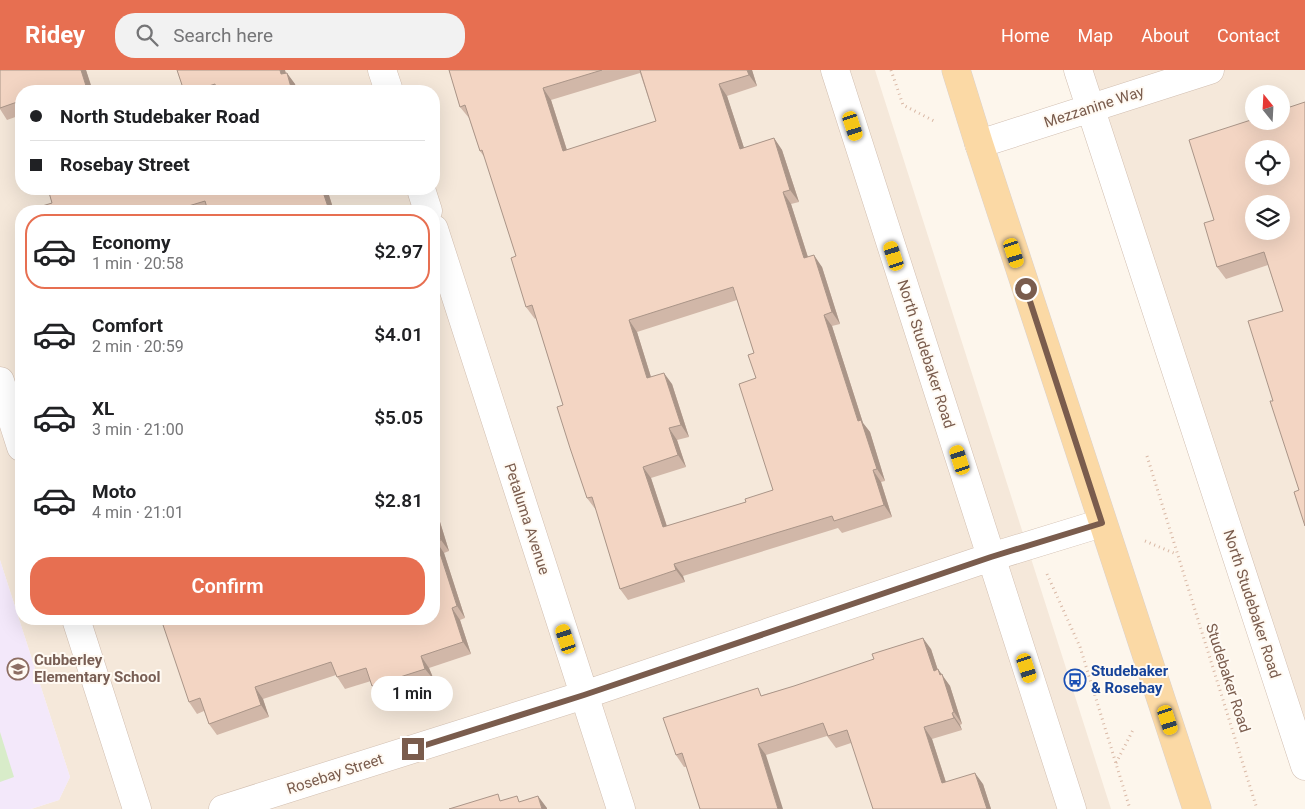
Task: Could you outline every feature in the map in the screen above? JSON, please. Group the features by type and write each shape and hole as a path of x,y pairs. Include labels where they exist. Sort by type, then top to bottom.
{"main road":[{"path":"956,70 1102,523 1197,809"}],"street":[{"path":"382,70 387,85"},
{"name":"North Studebaker Road","path":"835,70 1072,809"},
{"name":"North Studebaker Road","path":"1078,70 1305,766"},
{"name":"Mezzanine Way","path":"979,144 1210,70"},
{"name":"Petaluma Avenue","path":"440,248 621,809"},
{"path":"0,381 15,429"},
{"name":"Rosebay Street","path":"223,809 584,695 991,557 1102,523"},
{"path":"78,625 137,809"}],"path":[{"path":"891,70 902,105"},
{"name":"Studebaker Road","path":"1147,456 1176,555 1257,809"},
{"path":"1033,544 1080,647 1130,809"}],"shaded area":[{"path":"0,70 875,70 1111,809 31,809 59,800 70,777 21,625 440,625 440,205 15,205 15,606 0,560"},
{"path":"1083,70 1305,70 1305,727"},
{"name":"Cubberley Elementary School","path":"0,560 15,606 15,625 21,625 70,777 59,800 31,809 0,809"}],"green space":[{"path":"0,732 14,777 0,782"}],"building":[{"path":"0,70 81,70 86,85 15,85 15,103 0,108"},
{"path":"177,70 280,70 281,74 287,73 290,85 215,84 182,85"},
{"path":"449,70 602,70 543,88 563,151 656,121 640,70 747,70 749,75 719,84 740,149 774,138 790,190 783,192 804,258 814,255 832,312 824,315 858,421 861,420 877,469 873,470 884,505 834,521 832,516 674,564 676,570 620,589 592,497 587,498 557,407 563,405 532,305 526,307 511,258 516,256 482,150 480,151 465,105 460,107","holes":["733,287 754,353 748,355 756,378 739,384 773,490 745,499 746,502 663,527 643,467 678,455 669,428 681,425 664,373 647,378 629,320"]},
{"path":"1305,102 1305,526 1294,492 1299,490 1270,401 1273,401 1248,321 1283,311 1264,252 1217,267 1204,223 1214,220 1189,140 1245,122 1245,130 1290,130 1290,107"},
{"path":"50,195 324,195 327,205 206,205 205,201 192,205 45,205 52,203"},
{"path":"440,553 457,606 452,608 463,642 421,656 425,669 372,686 366,668 337,677 331,662 255,687 261,705 209,724 200,698 189,702 163,625 440,625"},
{"path":"923,638 934,671 938,669 940,675 942,674 954,712 952,713 954,718 924,727 942,783 975,773 987,809 873,809 847,730 828,736 823,723 758,744 778,809 700,809 682,753 676,755 663,718 758,688 761,696 794,686 874,659 872,654"},
{"path":"498,794 500,801 517,796 519,802 538,796 542,809 449,809"}],"place":[{"name":"Cubberley Elementary School","path":"18,669"},
{"name":"Studebaker & Rosebay","path":"1075,680"}],"route":[{"path":"413,749 584,695 991,557 1102,523 1026,289"}]}
